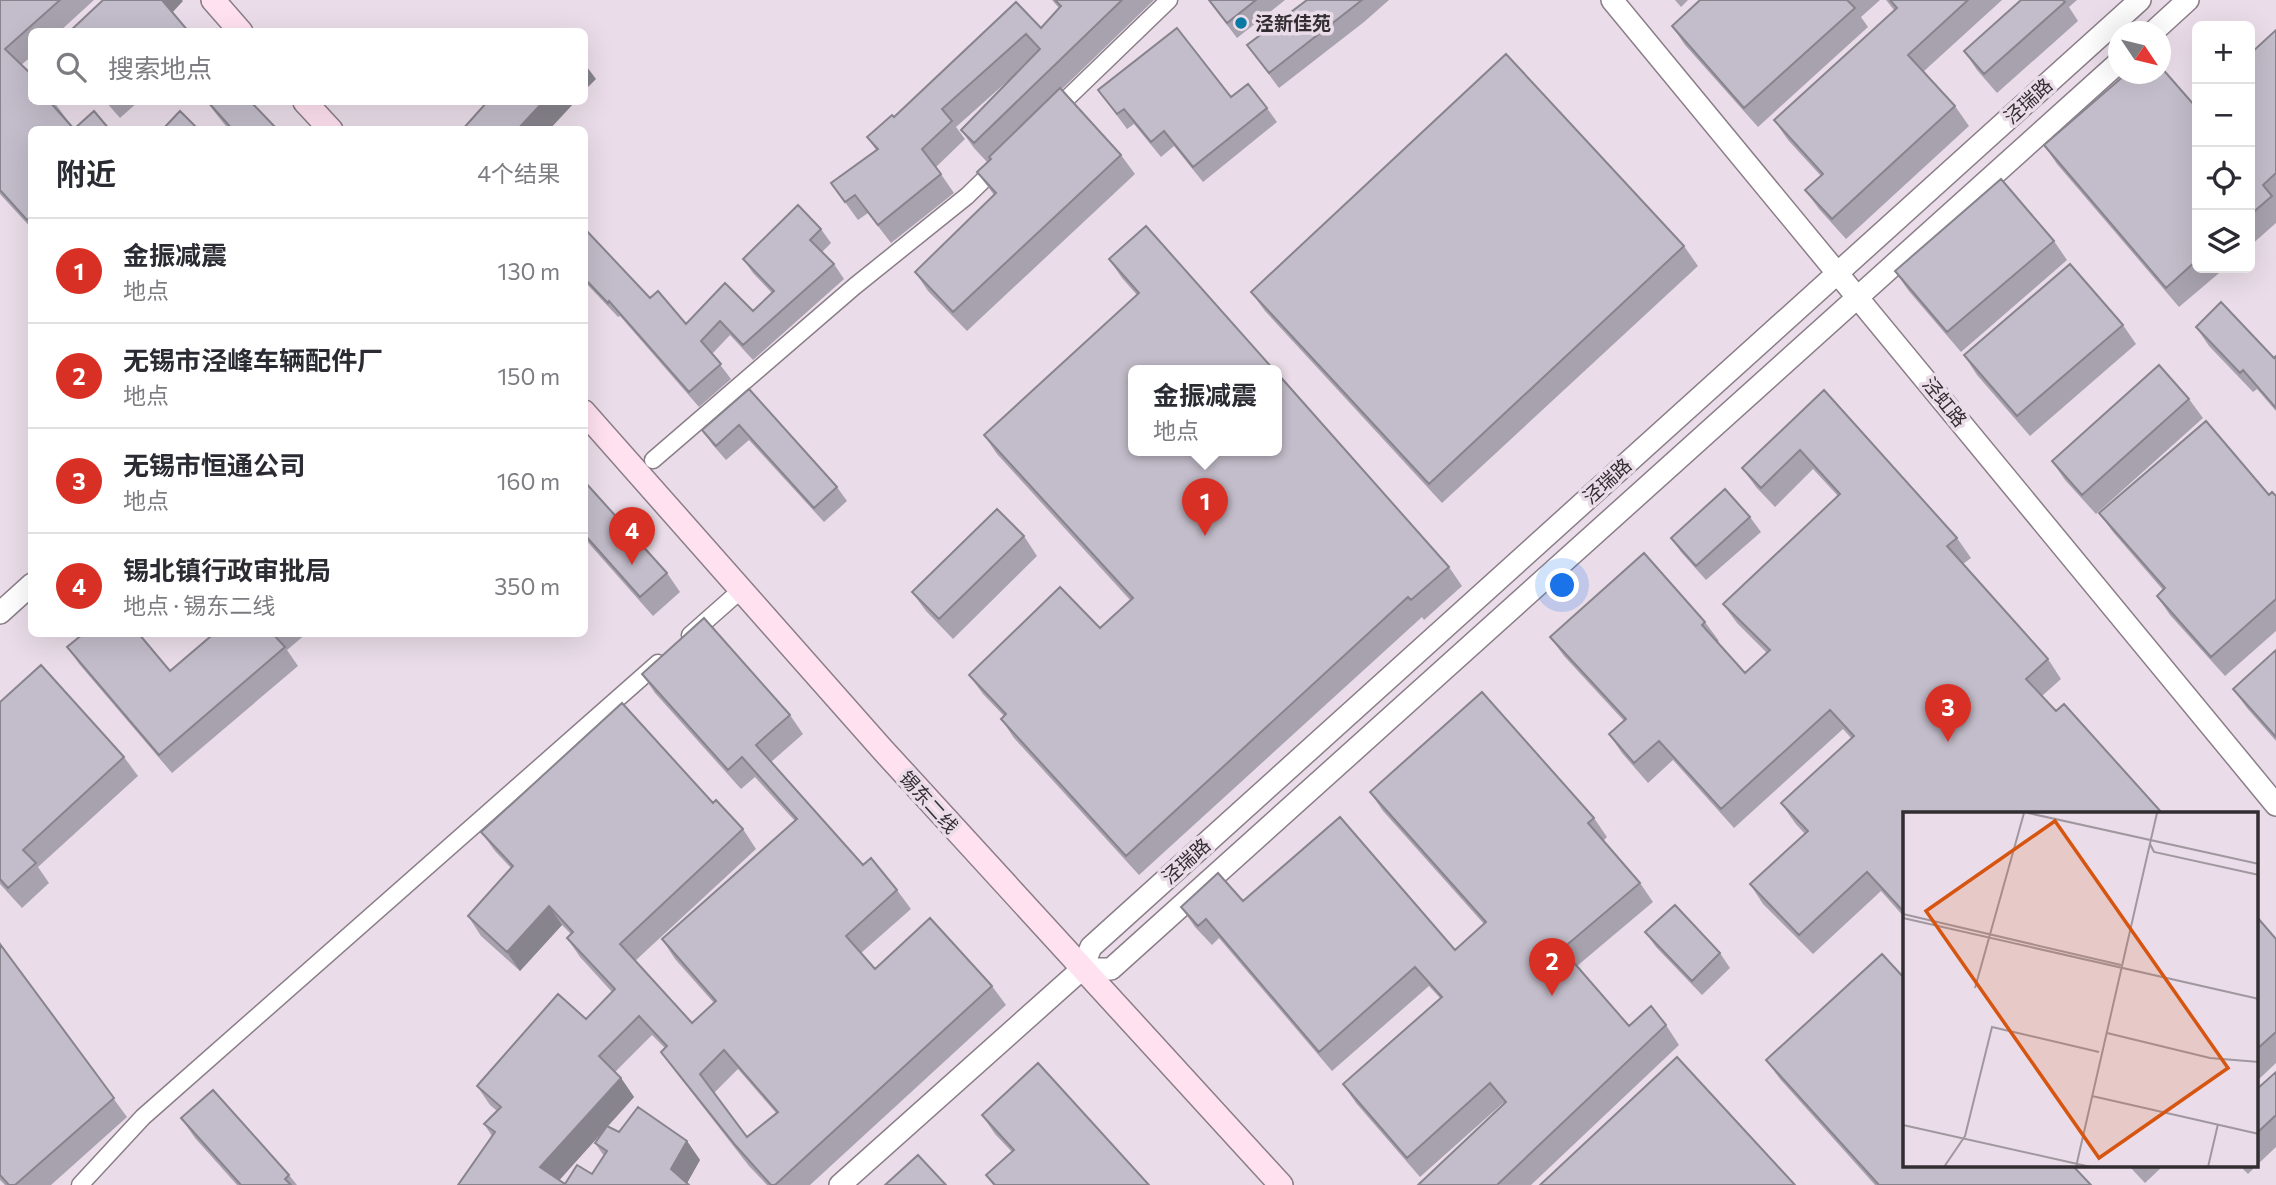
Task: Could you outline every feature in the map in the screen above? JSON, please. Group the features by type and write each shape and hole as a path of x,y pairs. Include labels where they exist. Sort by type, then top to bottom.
{"main road":[{"path":"212,0 237,28"},
{"path":"308,105 327,126"},
{"name":"锡东二线","path":"588,417 882,749 1281,1185"}],"street":[{"path":"1044,121 1169,0"},
{"name":"泾虹路","path":"1612,0 2276,805"},
{"name":"泾瑞路","path":"840,1185 1082,969 1091,947 2140,0"},
{"path":"2165,21 2188,0"},
{"name":"泾瑞路","path":"1082,969 1111,969 2108,72"},
{"path":"653,460 855,286 967,196 1015,149"},
{"path":"0,613 28,588"},
{"path":"80,1185 143,1117 741,590"}],"building":[{"path":"0,0 60,0 5,49 28,71 28,105 53,105 71,126 28,126 28,219 0,190"},
{"path":"103,0 162,0 186,28 73,28"},
{"path":"1055,0 1122,0 974,143 961,130 1040,49 1026,34 942,109 952,121 922,149 941,174 878,225 855,195 845,202 831,183 878,149 867,137 892,115 894,117 1016,2 1041,28 1061,6"},
{"path":"1209,0 1256,0 1227,23"},
{"path":"1307,0 1362,0 1269,73 1247,45"},
{"path":"1700,0 1847,0 1855,8 1744,108 1672,26"},
{"path":"1890,0 1968,0 1908,55 1955,106 1832,219 1805,190 1823,174 1774,120 1897,8"},
{"path":"2021,0 2065,2 1984,74 1964,51"},
{"path":"1177,28 1231,97 1248,84 1267,108 1193,167 1164,131 1151,142 1124,109 1117,114 1098,90"},
{"path":"2276,30 2276,173 2263,185 2272,196 2255,211 2255,84 2255,49"},
{"path":"1506,54 1684,246 1429,484 1251,292"},
{"path":"2171,79 2192,103 2192,265 2166,288 2044,145 2114,84 2171,84"},
{"path":"1060,88 1121,155 953,312 915,272 996,193 977,172"},
{"path":"211,105 254,105 274,126 229,126"},
{"path":"484,105 540,105 521,126 466,126"},
{"path":"94,111 107,126 77,126"},
{"path":"180,111 195,126 166,126"},
{"path":"2001,179 2054,241 1947,332 1895,271"},
{"path":"798,205 821,229 810,240 834,264 743,345 720,321 701,341 721,364 689,392 609,301 608,303 588,282 588,232 650,298 658,291 686,324 725,283 753,311 774,291 743,259"},
{"path":"1146,226 1270,365 1128,365 1128,456 1282,456 1282,379 1449,567 1411,600 1408,597 1126,856 1001,719 1006,714 969,675 1060,587 1100,628 1133,598 984,435 1139,293 1109,259"},
{"path":"2070,264 2123,325 2017,416 1964,355"},
{"path":"2221,302 2274,358 2276,356 2276,408 2243,370 2240,373 2196,327"},
{"path":"2159,365 2189,399 2082,495 2052,461"},
{"path":"749,389 837,487 814,508 739,425 716,446 702,430"},
{"path":"1824,390 1957,538 1947,546 2048,659 2026,679 2056,711 2064,704 2161,812 1903,812 1903,911 1867,872 1799,935 1750,884 1808,831 1781,803 1854,736 1830,710 1721,809 1659,741 1634,763 1609,734 1626,719 1550,637 1644,553 1705,622 1702,625 1745,673 1770,650 1723,604 1840,494 1800,450 1761,488 1742,468"},
{"path":"2206,421 2269,495 2272,492 2276,496 2276,599 2211,657 2157,596 2165,588 2099,513"},
{"path":"588,485 667,573 640,597 588,538"},
{"path":"1725,489 1750,517 1696,566 1671,538"},
{"path":"997,509 1024,536 939,619 912,592"},
{"path":"704,618 790,715 756,745 863,865 871,858 897,890 846,936 875,969 930,918 992,986 775,1185 771,1185 736,1146 661,1052 667,1046 639,1016 599,1056 621,1078 540,1167 565,1184 577,1165 592,1174 607,1151 595,1143 607,1126 619,1132 638,1107 687,1141 671,1169 689,1185 458,1185 495,1132 484,1124 501,1107 477,1086 558,994 586,1019 615,989 567,938 573,932 549,906 507,952 468,916 513,866 481,832 622,703 713,803 716,800 743,829 620,944 692,1023 716,1001 662,939 797,819 742,757 728,770 642,674","holes":["724,1050 778,1112 747,1137 700,1074"]},
{"path":"79,637 142,637 170,671 210,637 276,637 285,647 159,755 67,647"},
{"path":"2276,650 2276,737 2233,689"},
{"path":"41,665 124,757 23,850 36,863 8,888 0,879 0,702"},
{"path":"1482,692 1594,818 1588,823 1640,883 1562,949 1629,1026 1651,1006 1666,1025 1497,1185 1418,1185 1506,1102 1490,1083 1407,1158 1343,1084 1442,997 1415,967 1319,1052 1206,919 1198,926 1181,907 1218,873 1243,901 1340,817 1455,950 1486,922 1370,792"},
{"path":"1675,905 1720,953 1692,981 1645,932"},
{"path":"2258,918 2276,939 2276,1032 2258,1048"},
{"path":"0,944 114,1098 15,1185 9,1185 0,1175"},
{"path":"1882,954 1903,977 1903,1168 2075,1168 2091,1185 1879,1185 1766,1060"},
{"path":"1677,1057 1795,1185 1540,1185"},
{"path":"1038,1063 1149,1185 995,1185 986,1175 1014,1150 982,1115"},
{"path":"2276,1072 2276,1115 2258,1132 2258,1088"},
{"path":"213,1090 289,1175 285,1179 291,1185 241,1185 181,1118"},
{"path":"918,1155 946,1185 885,1185"}],"place":[{"name":"泾新佳苑","path":"1241,23"},
{"name":"金振减震","path":"1205,536"},
{"name":"锡北镇行政审批局","path":"632,565"},
{"name":"无锡市恒通公司","path":"1948,742"},
{"name":"无锡市泾峰车辆配件厂","path":"1552,996"}]}
